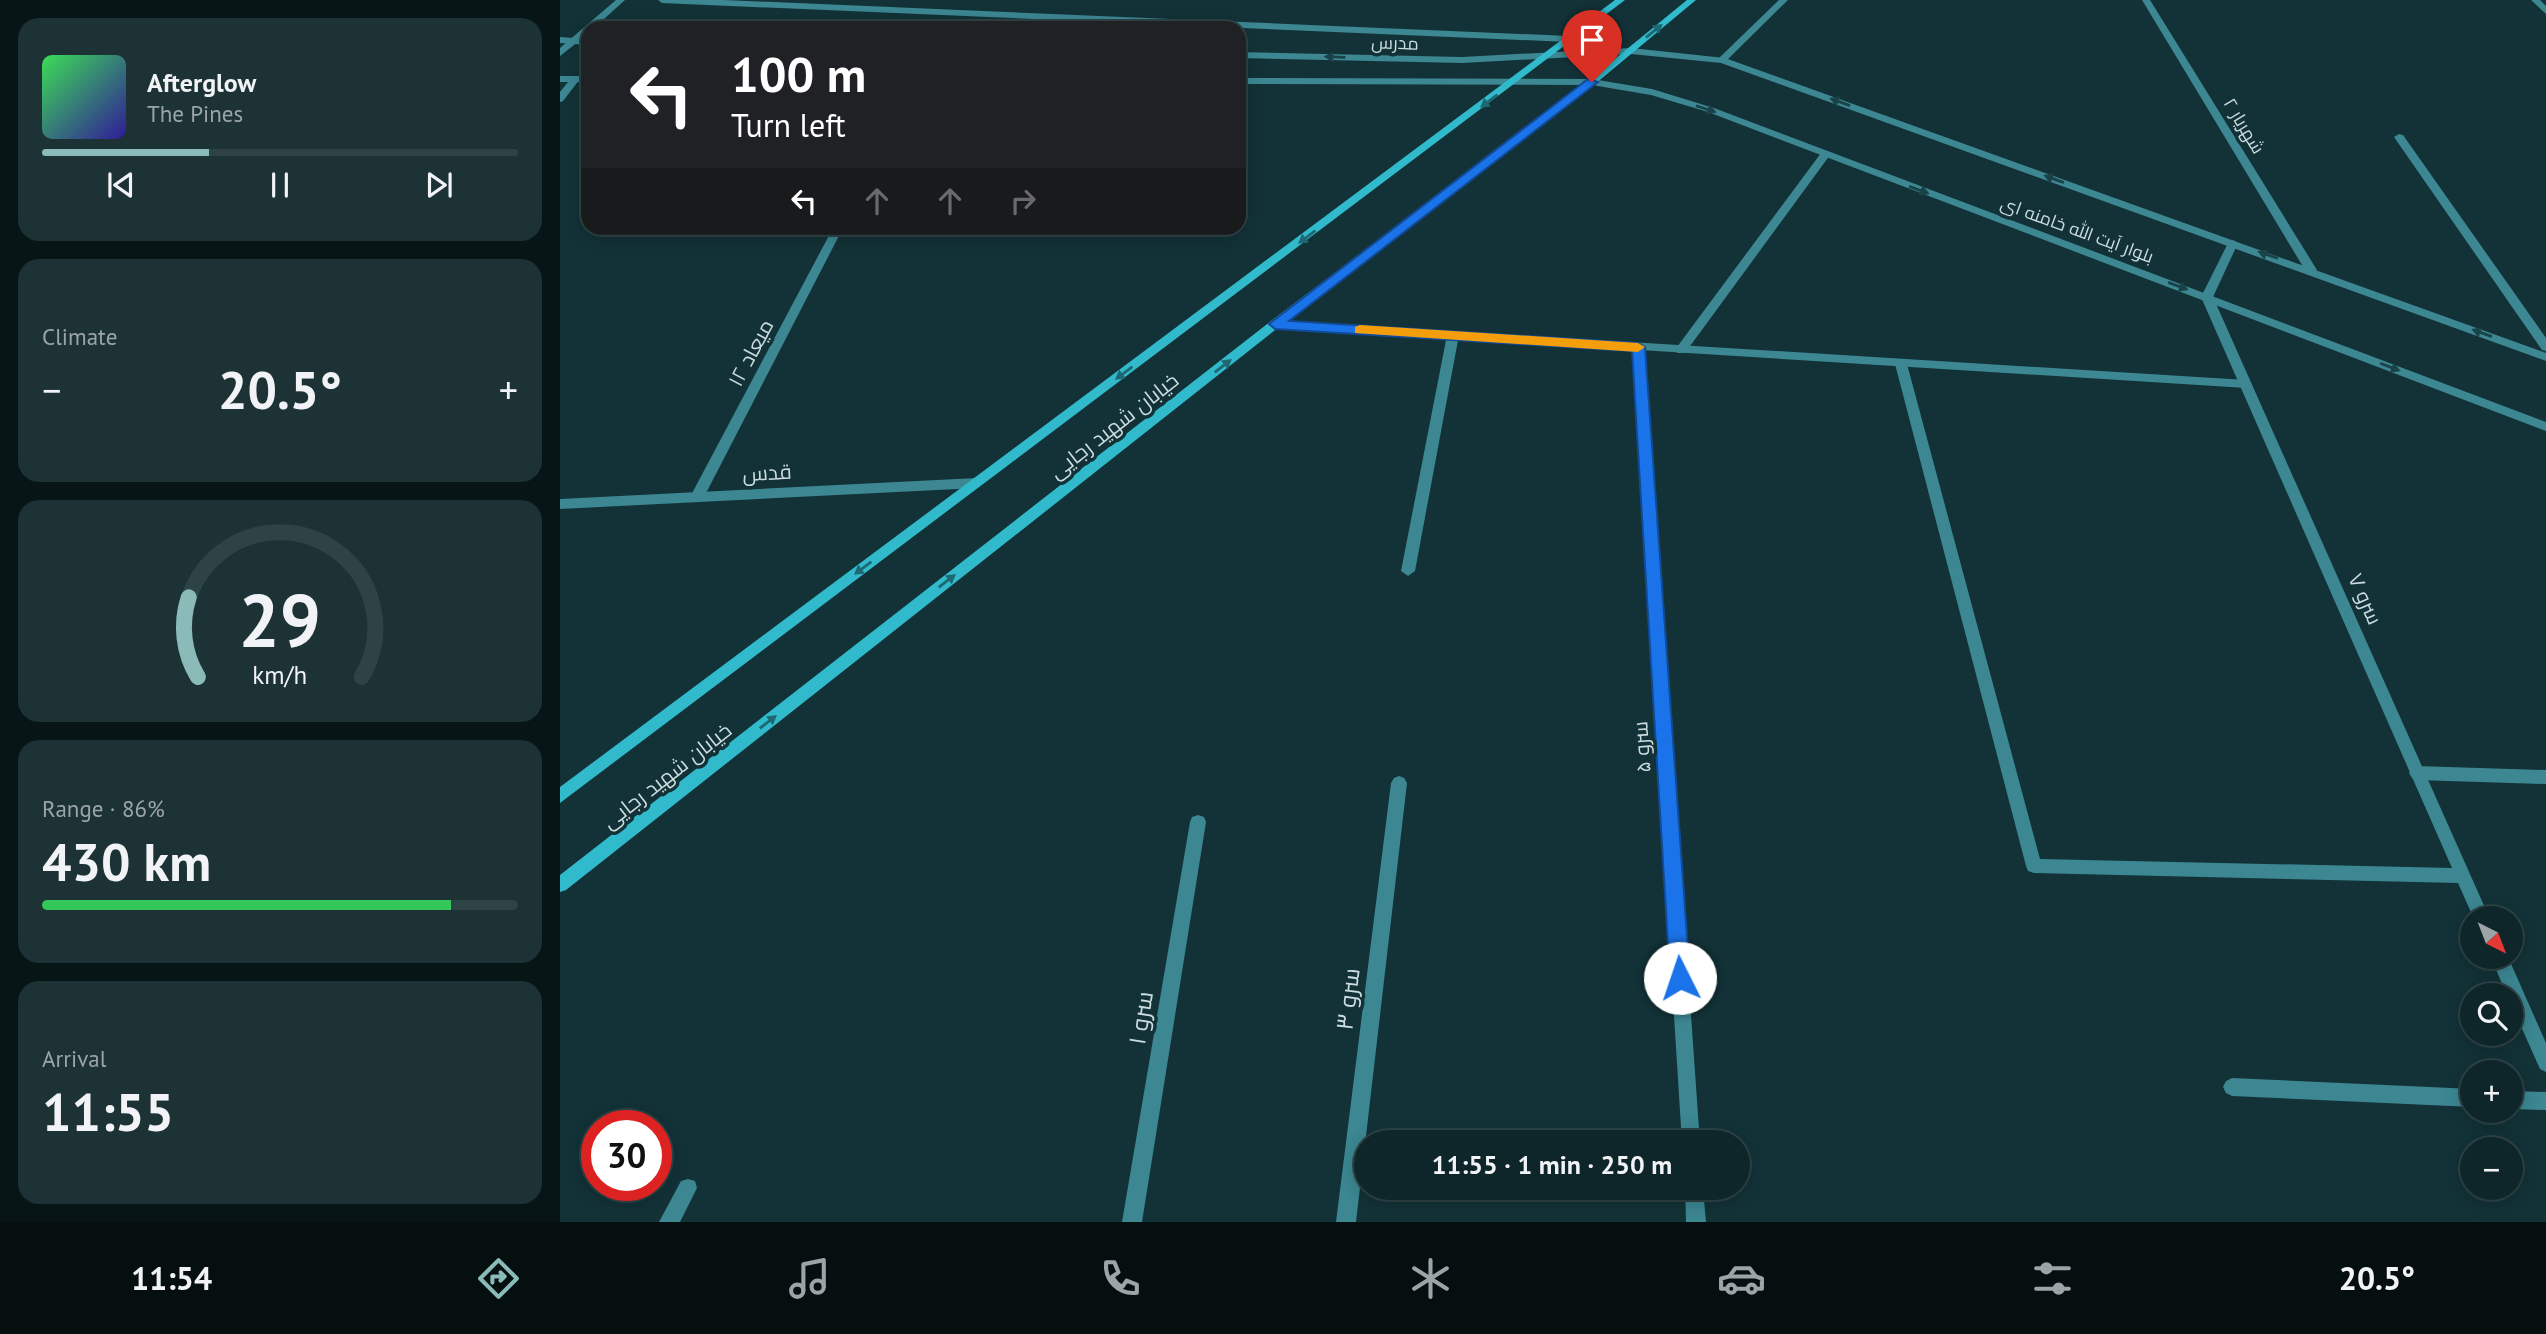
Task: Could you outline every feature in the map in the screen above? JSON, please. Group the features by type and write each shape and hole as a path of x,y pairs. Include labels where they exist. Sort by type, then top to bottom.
{"main road":[{"name":"خیابان شهید رجایی","path":"560,796 1621,0"},
{"name":"خیابان شهید رجایی","path":"560,885 1275,324 1592,82 1692,0"}],"street":[{"path":"596,21 621,0"},
{"path":"662,0 1109,21"},
{"path":"1722,60 1784,0"},
{"name":"شهریار ۲","path":"2146,0 2311,270"},
{"path":"2535,0 2546,11"},
{"path":"1246,27 1569,39"},
{"path":"560,53 581,34"},
{"path":"560,40 581,41"},
{"name":"مدرس","path":"1246,55 1462,61 1631,51"},
{"name":"بلوار آیت الله خامنه ای","path":"1631,51 1722,60 2311,270 2546,357"},
{"path":"560,79 581,79"},
{"path":"560,99 575,79"},
{"name":"مدرس","path":"1246,81 1592,82"},
{"name":"بلوار آیت الله خامنه ای","path":"1592,82 1652,92 1711,110 2546,427"},
{"path":"2399,137 2546,347"},
{"path":"1681,350 1825,155"},
{"name":"میعاد ۱۲","path":"697,497 834,235"},
{"path":"2207,297 2233,243"},
{"name":"سرو ۷","path":"2207,297 2476,906"},
{"path":"1275,324 2246,384"},
{"path":"1408,571 1453,335"},
{"name":"سرو ۵","path":"1638,347 1690,1130"},
{"path":"1901,364 2034,866 2463,876"},
{"name":"قدس","path":"560,504 976,483"},
{"path":"2417,773 2546,777"},
{"name":"سرو ۳","path":"1346,1222 1399,783"},
{"name":"سرو ۱","path":"1132,1222 1198,822"},
{"path":"2505,970 2546,1063"},
{"path":"2232,1087 2460,1097"},
{"path":"2523,1100 2546,1101"},
{"path":"669,1222 688,1188"},
{"path":"1695,1200 1696,1222"}],"slow traffic":[{"path":"1360,330 1638,347"}],"route":[{"path":"1592,82 1275,324 1638,347 1680,978"}]}
